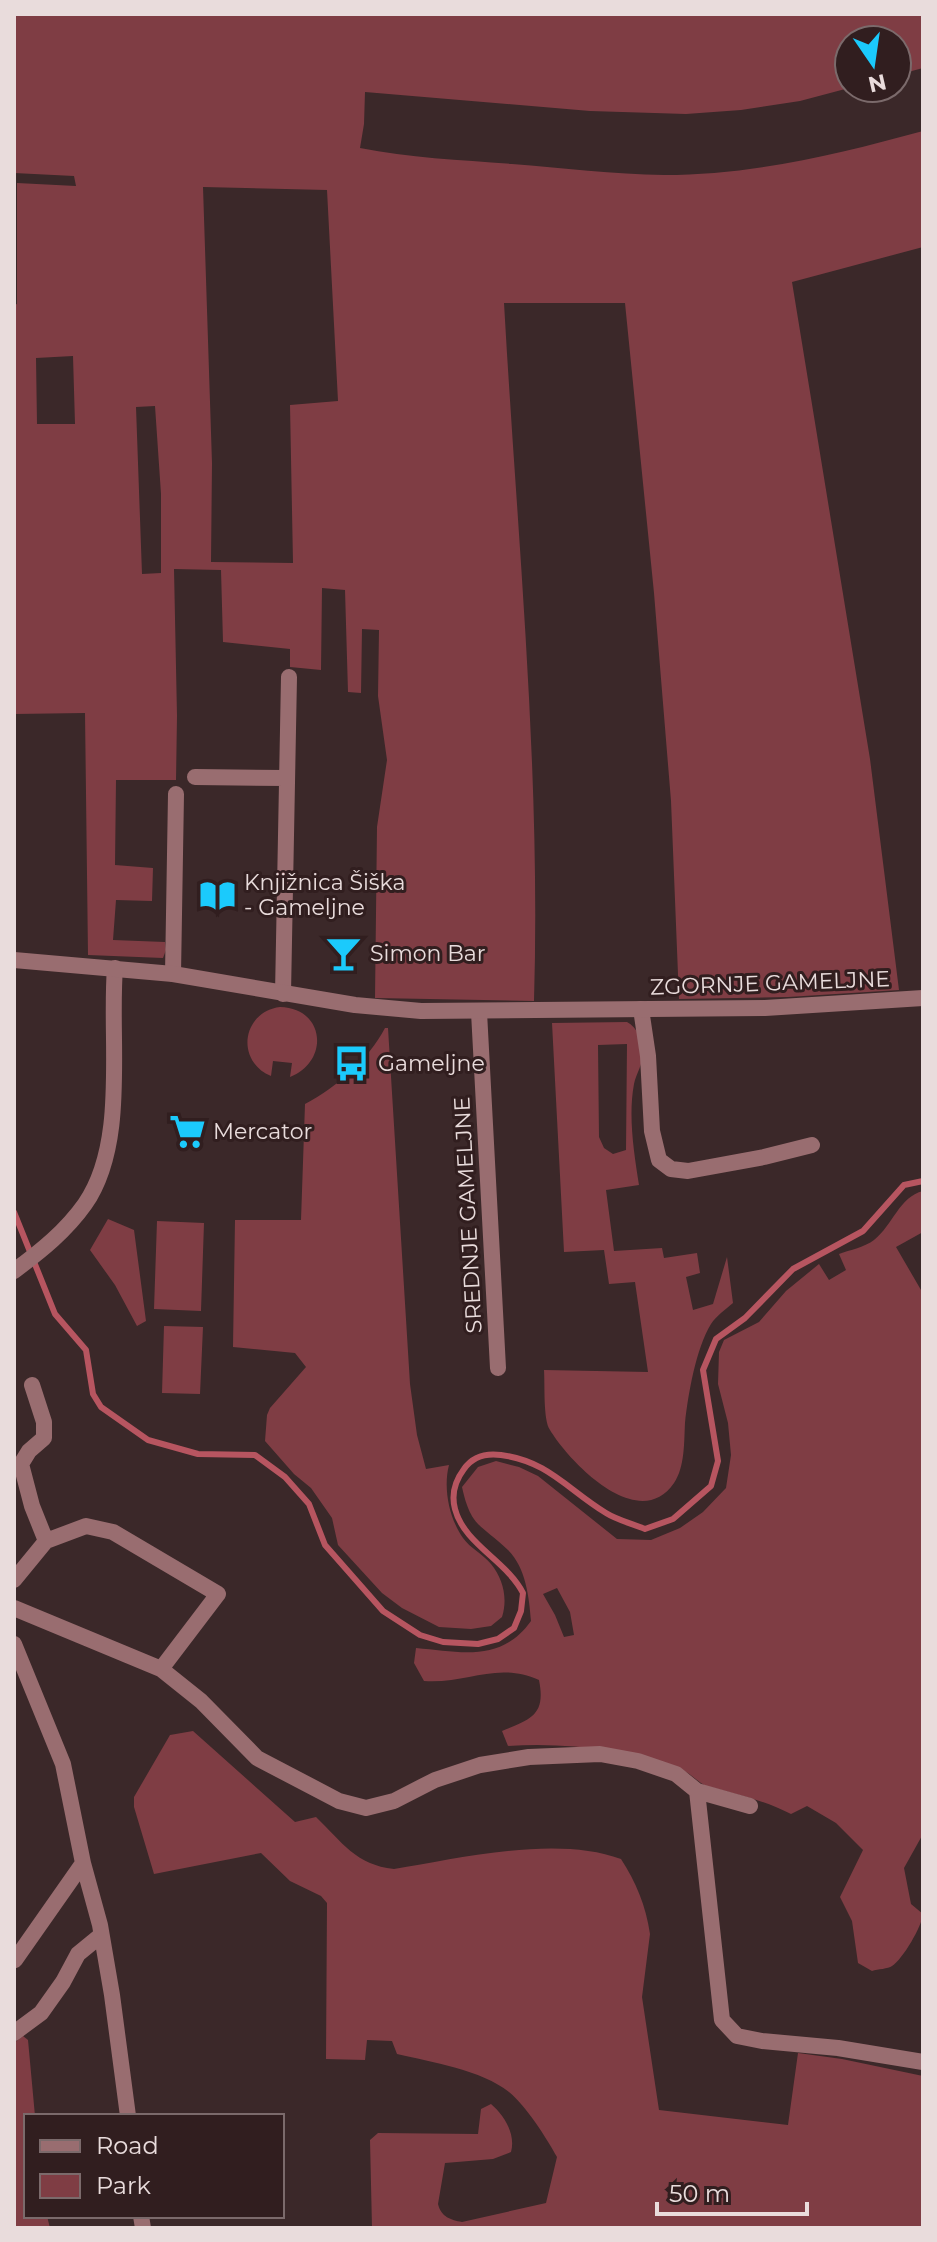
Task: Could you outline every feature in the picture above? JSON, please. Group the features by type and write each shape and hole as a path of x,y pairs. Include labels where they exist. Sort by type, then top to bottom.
{"street":[{"path":"283,994 289,677"},
{"path":"195,777 285,778"},
{"path":"173,974 176,794"},
{"path":"14,960 173,974 390,1009 479,1012 641,1009"},
{"path":"14,1271 65,1230 87,1201 101,1172 110,1132 113,1090 115,968"},
{"name":"ZGORNJE GAMELJNE","path":"812,1145 688,1171 671,1169 659,1160 652,1131 648,1056 641,1009 765,1008 923,998"},
{"name":"SREDNJE GAMELJNE","path":"479,1012 498,1368"},
{"path":"32,1385 44,1422 44,1438 29,1451 21,1464 32,1506 46,1541"},
{"path":"14,1580 46,1541 86,1526 113,1532 218,1594 161,1669"},
{"path":"14,1608 161,1669 201,1701 257,1758 339,1801 366,1808 394,1801 435,1780 480,1765 529,1757 600,1754 638,1761 676,1774 697,1791 750,1806"},
{"path":"14,1644 63,1764 112,1995 128,2114"},
{"path":"697,1791 722,2020 737,2036 923,2062"},
{"path":"15,1960 83,1863"},
{"path":"14,2033 41,2013 78,1954 100,1936"}],"green space":[{"path":"14,14 923,14 923,68 913,71 913,24 833,24 833,92 800,101 686,114 590,111 365,92 360,148 416,156 664,175 730,171 795,162 923,131 923,247 792,282 870,759 899,990 788,997 679,999 671,801 625,303 504,303 531,739 534,1001 375,998 377,827 387,760 378,696 379,630 362,629 361,693 348,692 345,590 322,588 321,670 290,667 290,649 223,642 221,570 174,569 176,780 116,780 115,865 153,868 152,901 116,900 113,940 165,942 166,950 163,958 88,955 85,713 14,714 17,183 76,186 74,176 14,173","holes":["203,187 327,190 338,401 290,405 293,563 211,562 212,463","73,356 75,424 37,424 36,358","155,406 161,494 161,573 142,574 136,407"]},
{"path":"280,1007 306,1016 317,1036 312,1059 290,1077 292,1063 273,1061 271,1076 259,1069 248,1049 251,1027 267,1011"},
{"path":"627,1022 642,1044 643,1057 634,1084 632,1109 639,1185 606,1190 614,1251 662,1248 664,1258 697,1253 700,1273 686,1277 693,1310 713,1304 727,1257 733,1303 713,1321 701,1346 688,1399 680,1470 674,1483 659,1497 643,1501 606,1488 589,1475 560,1444 546,1419 544,1370 648,1372 635,1282 609,1284 604,1250 564,1252 552,1023","holes":["627,1044 626,1150 613,1154 604,1148 599,1137 598,1045"]},
{"path":"388,1028 410,1384 417,1435 426,1469 449,1465 447,1493 454,1521 463,1538 491,1564 499,1576 504,1610 502,1617 491,1626 471,1629 439,1627 402,1608 382,1593 338,1545 332,1518 311,1488 265,1441 270,1408 306,1367 295,1353 233,1347 235,1220 301,1220 305,1104 351,1072"},
{"path":"923,1191 923,1232 896,1247 923,1289 923,1834 904,1868 911,1904 923,1914 916,1934 896,1962 890,1967 872,1971 858,1963 852,1921 840,1897 863,1850 836,1823 807,1806 791,1814 761,1801 706,1786 684,1771 641,1758 575,1747 508,1746 502,1731 534,1714 540,1701 539,1680 524,1675 495,1673 424,1681 414,1663 416,1648 479,1652 507,1644 531,1621 528,1593 519,1565 508,1550 473,1518 465,1500 462,1487 478,1467 496,1461 538,1476 617,1539 651,1540 680,1528 703,1512 726,1488 731,1455 728,1423 718,1384 719,1352 724,1340 759,1322 786,1291 819,1264 829,1280 846,1270 839,1254 874,1240 915,1194","holes":["557,1588 570,1612 574,1635 564,1637 543,1594"]},
{"path":"108,1219 134,1230 146,1321 137,1326 115,1285 90,1250"},
{"path":"157,1221 204,1223 201,1311 154,1309"},
{"path":"164,1326 203,1327 200,1394 162,1393"},
{"path":"193,1731 295,1822 316,1817 350,1851 381,1867 394,1869 538,1849 596,1852 621,1859 640,1895 650,1934 642,1997 659,2110 788,2125 798,2053 923,2076 923,2228 372,2228 370,2140 378,2133 478,2134 481,2109 491,2104 496,2108 510,2132 511,2152 493,2159 445,2163 438,2204 447,2217 462,2222 546,2203 557,2157 522,2105 509,2092 485,2078 397,2054 392,2041 367,2040 365,2060 326,2059 327,1903 321,1896 290,1881 261,1853 154,1874 134,1807 134,1797 170,1735"},
{"path":"23,2036 28,2040 35,2114 24,2114 24,2218 48,2218 50,2228 14,2228 14,2043"}],"waterway":[{"path":"14,1212 55,1314 86,1350 93,1394 101,1407 148,1440 198,1454 255,1455 285,1477 309,1504 325,1545 383,1611 420,1635 443,1642 478,1644 498,1639 514,1628 521,1611 523,1593 507,1571 476,1543 460,1521 454,1493 458,1478 468,1465 485,1455 517,1458 545,1470 620,1520 645,1529 673,1519 711,1486 718,1461 703,1370 716,1339 745,1318 793,1269 863,1231 904,1185 923,1181"}],"place":[{"name":"Knjižnica Šiška - Gameljne","path":"218,895"},
{"name":"Simon Bar","path":"344,953"},
{"name":"Gameljne","path":"352,1063"},
{"name":"Mercator","path":"187,1131"}]}
